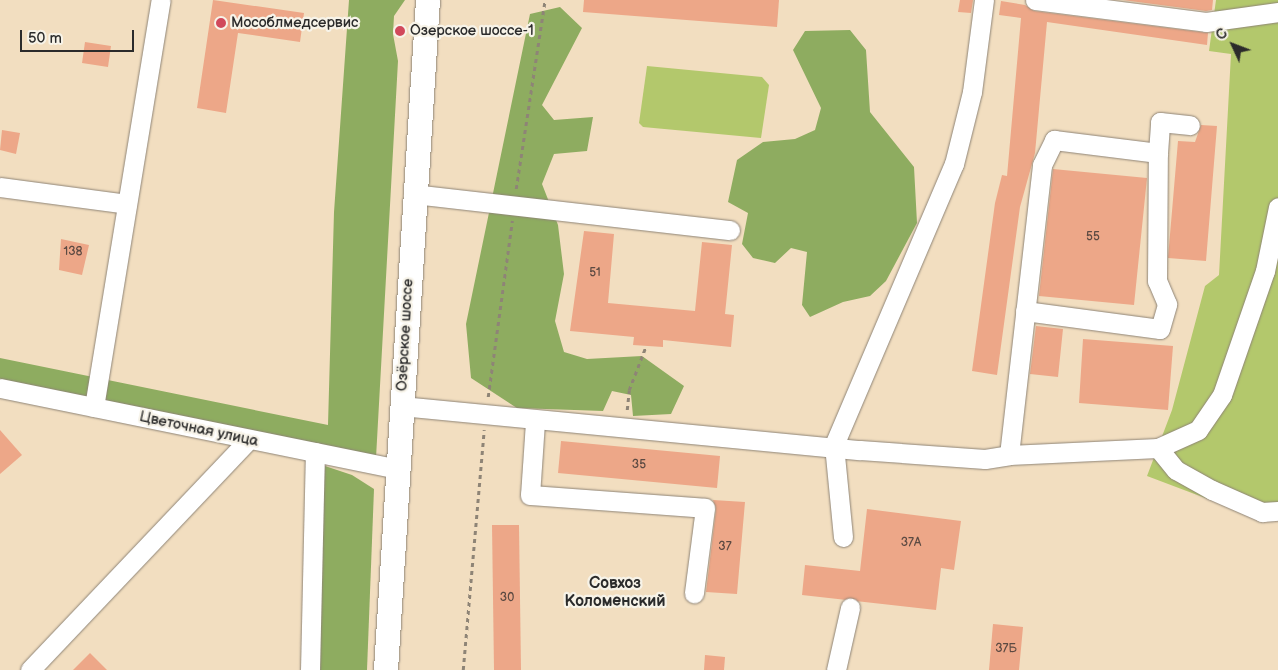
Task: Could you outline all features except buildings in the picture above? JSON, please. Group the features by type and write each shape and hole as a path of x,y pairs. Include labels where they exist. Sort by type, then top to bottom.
{"main road":[{"name":"Озёрское шоссе","path":"386,670 413,194 428,0"}],"street":[{"path":"94,407 161,0"},
{"path":"843,537 834,445 954,164 972,92 984,0"},
{"path":"1035,0 1206,22 1278,12"},
{"path":"1025,311 1160,330 1167,304 1157,281 1160,122 1190,125"},
{"path":"1009,455 1042,165 1054,140 1158,153"},
{"path":"0,187 127,204"},
{"path":"413,194 730,230"},
{"path":"401,406 535,422 834,445 985,460 1009,455 1158,448 1198,430 1222,395 1265,271 1278,207"},
{"name":"Цветочная улица","path":"0,388 397,469"},
{"path":"535,422 530,495 705,508 694,593"},
{"path":"30,670 249,439"},
{"path":"1158,448 1176,470 1212,490 1262,512 1278,511"},
{"path":"310,670 315,452"},
{"path":"836,670 850,608"}],"path":[{"path":"463,670 485,416 514,205 546,0"},
{"path":"625,429 629,390 646,346"}],"green space":[{"path":"349,0 405,0 394,16 393,34 398,61 376,458 0,384 0,358 328,425 334,212"},
{"path":"1216,0 1278,0 1278,519 1266,521 1147,476 1172,410 1205,286 1219,275 1231,54 1209,51"},
{"path":"560,7 582,28 542,105 554,120 593,117 587,151 554,154 542,184 558,225 564,274 555,321 564,352 587,359 642,356 684,386 671,414 633,416 631,395 612,391 603,411 517,408 471,378 466,324 530,14"},
{"path":"850,30 866,50 870,112 914,167 917,223 886,281 870,296 843,302 810,317 802,305 807,252 791,248 775,263 753,258 742,244 748,213 728,202 737,160 763,142 795,139 815,130 821,108 793,50 805,31"},
{"path":"647,66 762,77 769,85 761,138 643,127 639,123"},
{"path":"325,466 352,475 374,489 367,670 319,670 319,530"}],"place":[{"name":"Мособлмедсервис","path":"221,23"},
{"name":"Озерское шоссе-1","path":"400,31"}],"district":[{"name":"Совхоз Коломенский","path":"615,593"}]}
